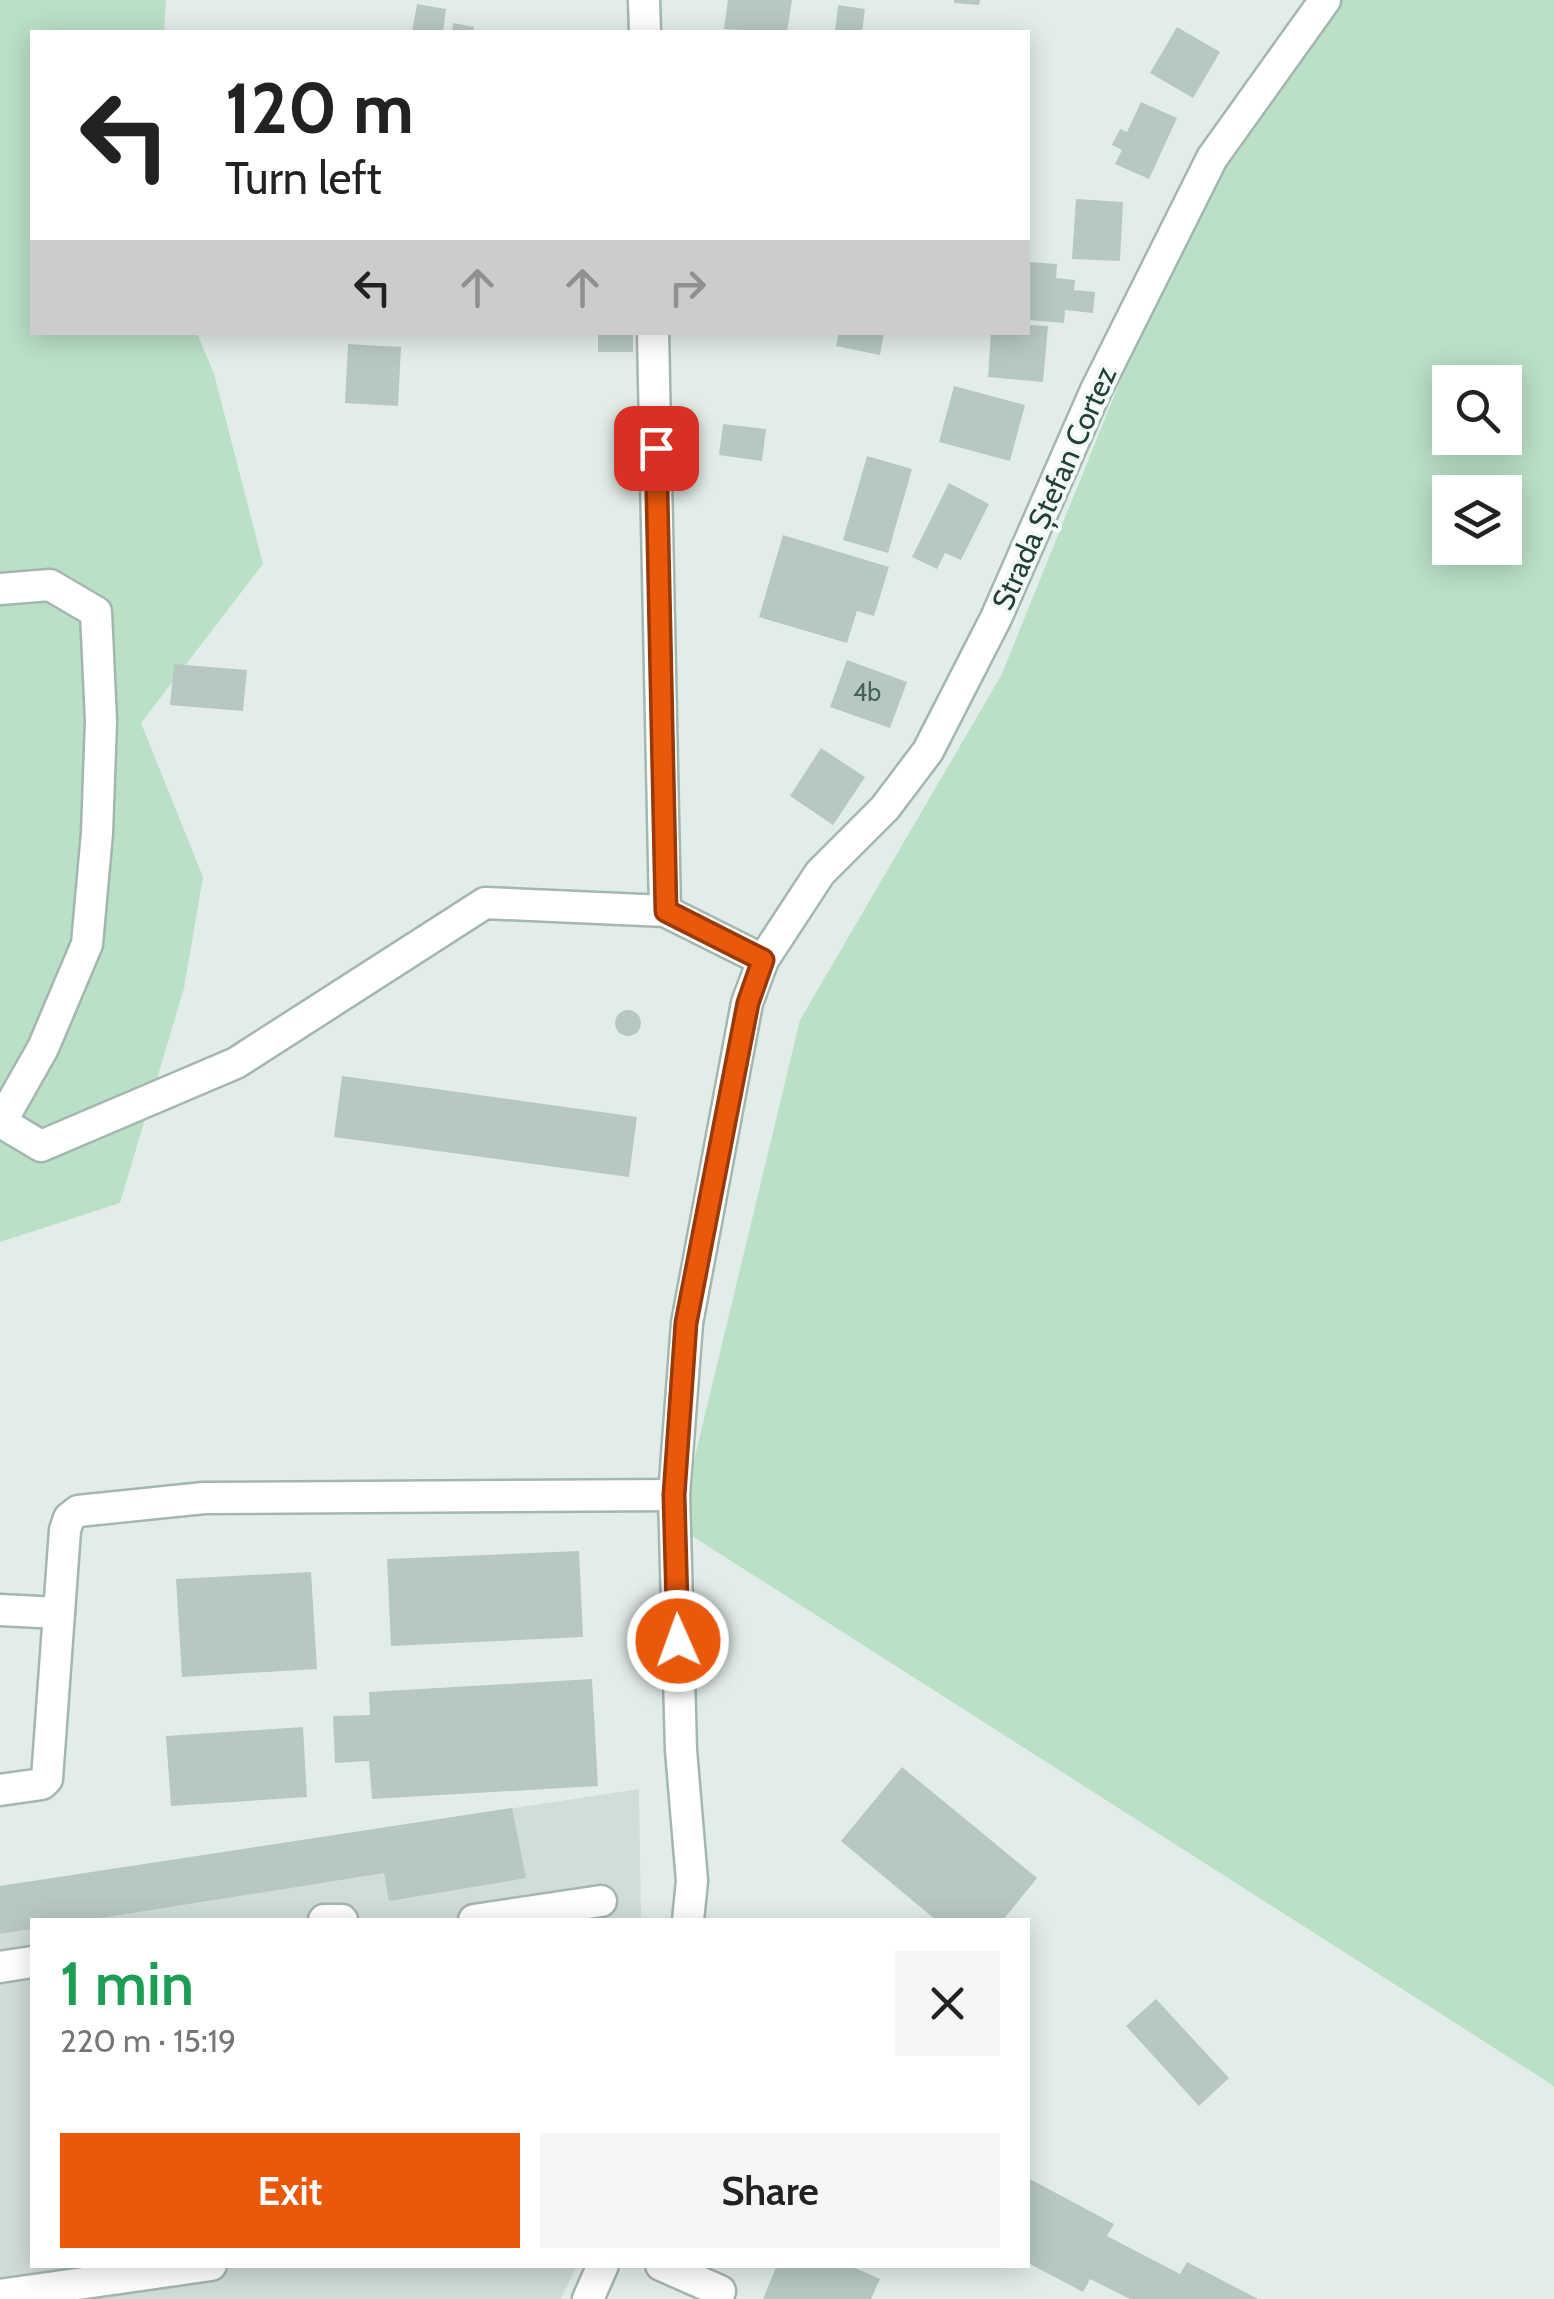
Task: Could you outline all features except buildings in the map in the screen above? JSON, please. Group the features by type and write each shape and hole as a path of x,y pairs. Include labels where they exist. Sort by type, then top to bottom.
{"street":[{"path":"644,0 645,30"},
{"name":"Strada Ștefan Cortez","path":"688,1918 692,1881 682,1750 674,1495 686,1323 748,1003 763,960 820,873 885,808 928,751 996,618 1096,390 1212,158 1325,0"},
{"path":"653,335 666,911"},
{"path":"0,590 50,585 96,612 101,721 97,833 87,944 43,1048 1,1122 41,1146 236,1063 486,903 666,911 763,960"},
{"path":"0,1790 42,1784 47,1779 65,1530 69,1518 78,1511 204,1498 674,1495"},
{"path":"0,1610 60,1613"},
{"path":"487,1918 602,1901"},
{"path":"0,1967 30,1962"},
{"path":"0,2296 191,2268"},
{"path":"588,2299 602,2268"},
{"path":"668,2268 720,2291 716,2299"}],"shaded area":[{"path":"639,1789 641,1918 30,1918 30,2268 576,2268 561,2299 0,2299 0,1886"}],"green space":[{"path":"0,0 166,0 164,30 30,30 30,335 198,335 214,374 263,564 141,723 203,877 184,988 120,1203 0,1242"},
{"path":"1330,0 1554,0 1554,2086 678,1527 800,1020 1002,674 1212,153"}],"route":[{"path":"656,448 666,911 763,960 748,1003 686,1323 674,1495 678,1641"}]}
